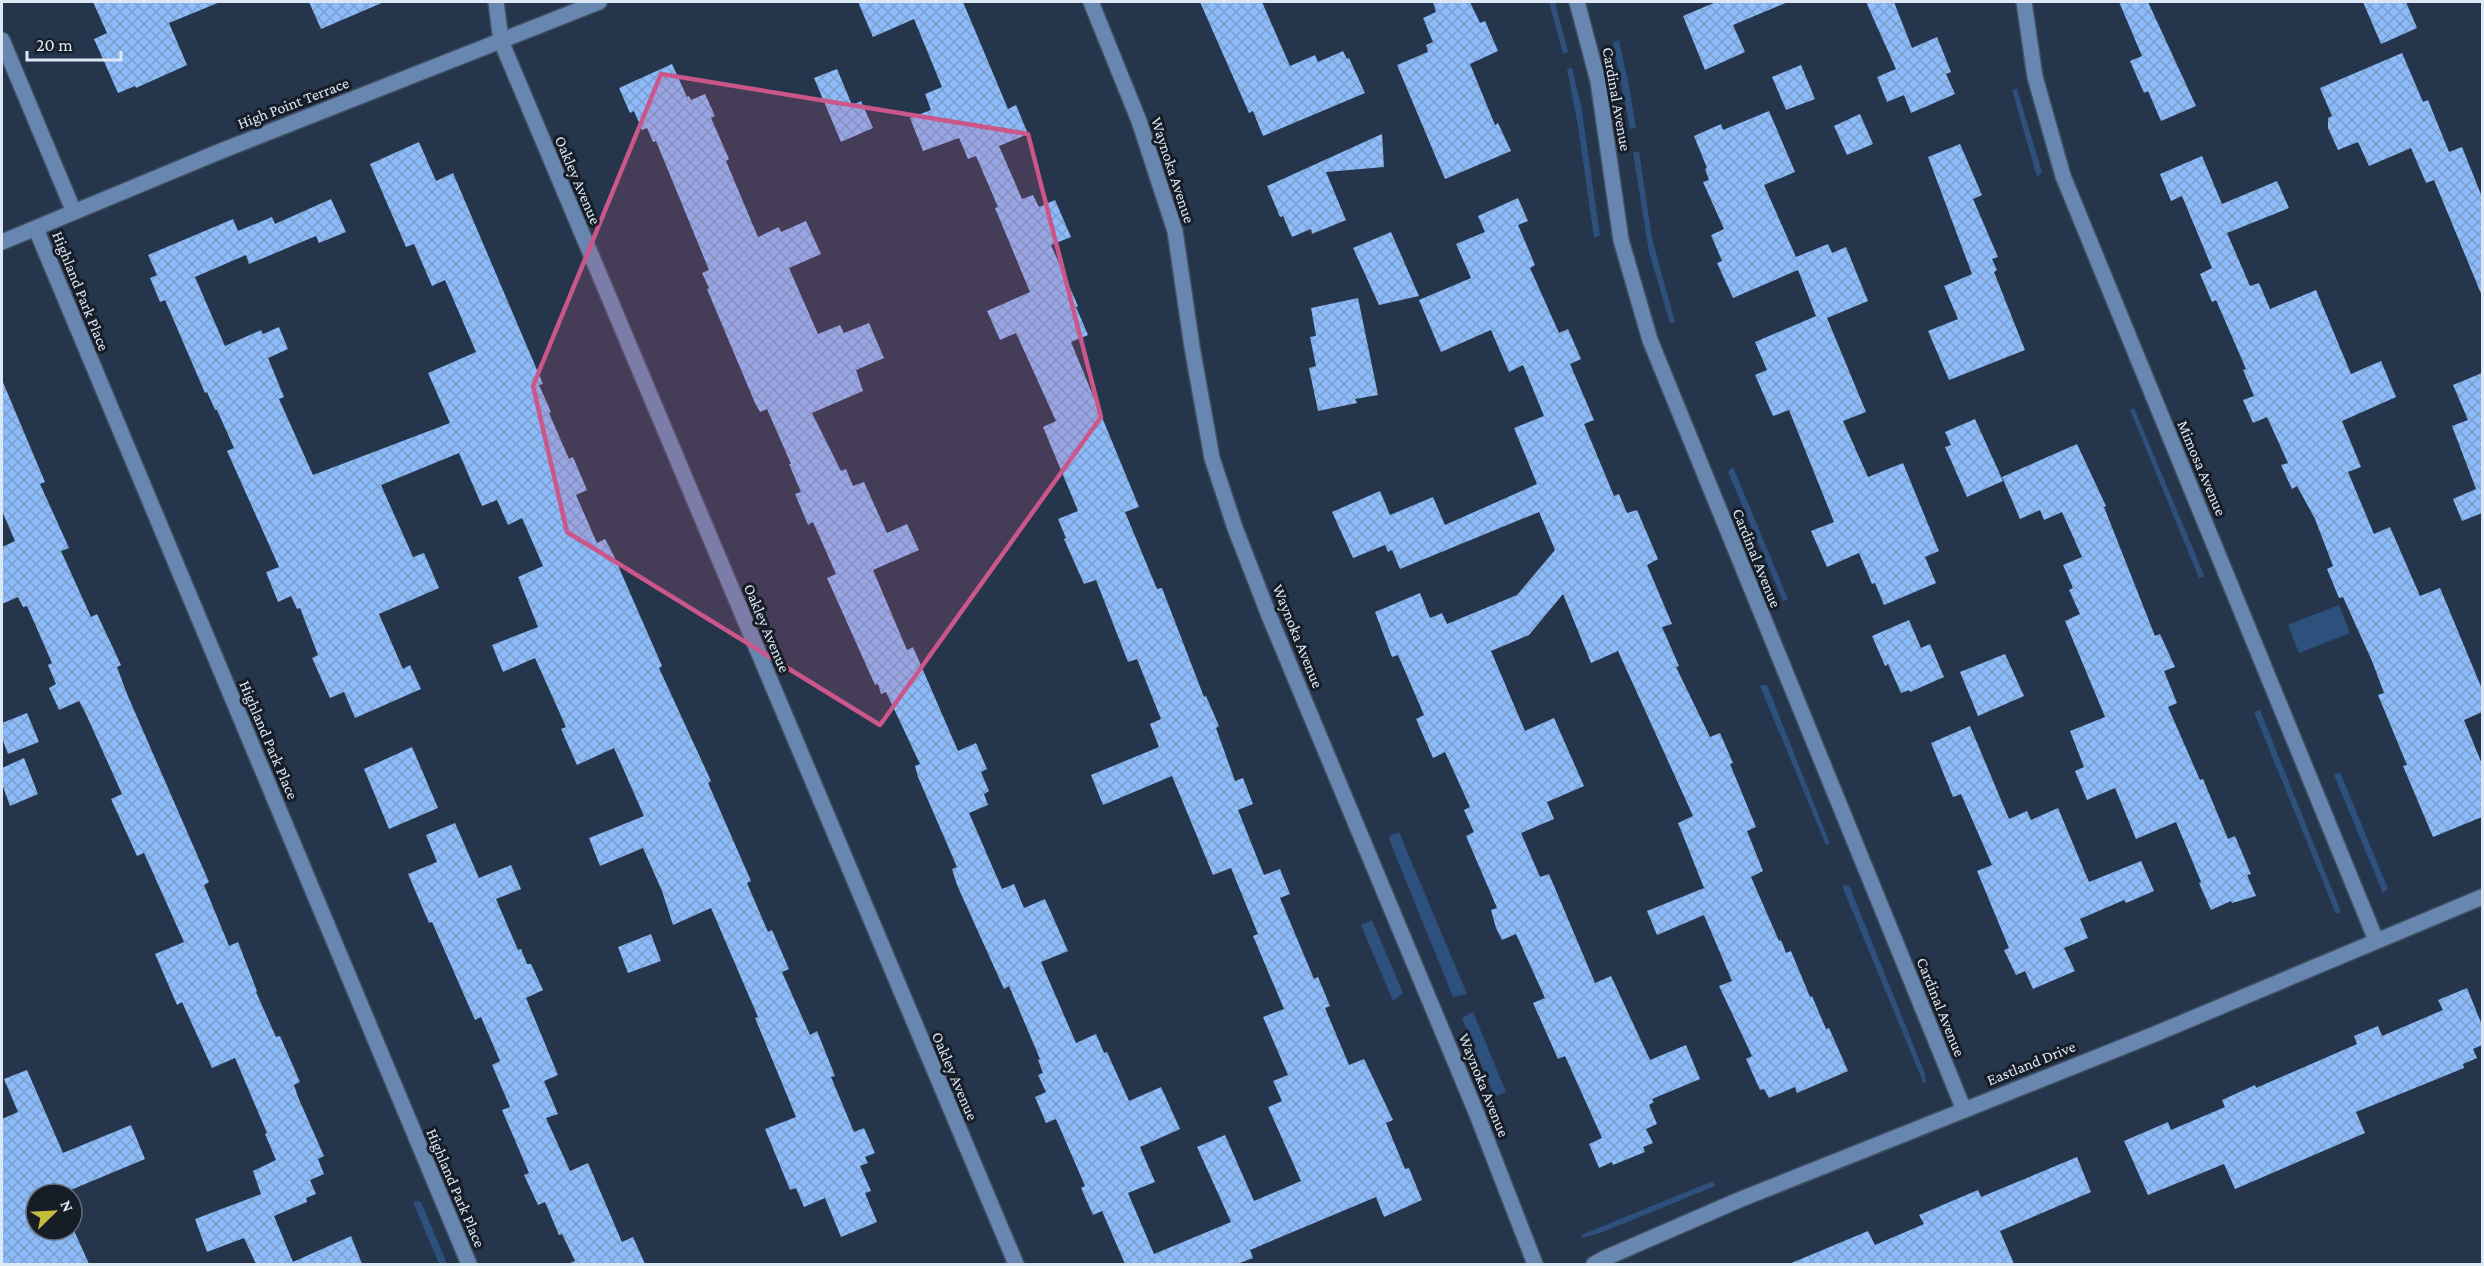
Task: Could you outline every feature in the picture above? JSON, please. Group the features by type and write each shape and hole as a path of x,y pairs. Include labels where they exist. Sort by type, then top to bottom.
{"street":[{"name":"Oakley Avenue","path":"496,2 501,41 1016,1264"},
{"name":"High Point Terrace","path":"2,242 285,125 599,2"},
{"name":"Waynoka Avenue","path":"1091,2 1139,121 1175,231 1192,347 1212,458 1235,528 1270,618 1472,1102 1535,1264"},
{"name":"Cardinal Avenue","path":"1577,2 1598,81 1619,230 1650,339 1964,1110"},
{"name":"Mimosa Avenue","path":"2024,2 2035,77 2066,185 2376,940"},
{"name":"Highland Park Place","path":"2,40 74,212"},
{"name":"Highland Park Place","path":"36,229 469,1264"},
{"name":"Eastland Drive","path":"1594,1264 1603,1258 1738,1200 2155,1034 2482,897"}],"highlighted area":[{"path":"661,74 1028,134 1101,417 880,725 567,532 533,386"}],"shaded area":[{"path":"1549,2 1555,2 1568,52 1563,54"},
{"path":"1619,40 1636,128 1630,129 1613,43"},
{"path":"1572,68 1581,105 1600,235 1594,238 1578,126 1567,69"},
{"path":"2017,89 2042,172 2037,177 2012,90"},
{"path":"1639,151 1652,238 1675,322 1670,323 1649,252 1633,153"},
{"path":"2134,408 2203,577 2199,578 2130,410"},
{"path":"1733,467 1788,599 1783,601 1728,472"},
{"path":"2339,605 2350,633 2299,653 2288,625"},
{"path":"1767,685 1830,844 1826,845 1760,686"},
{"path":"2260,710 2341,912 2336,914 2254,712"},
{"path":"2340,772 2388,889 2383,893 2334,775"},
{"path":"1399,832 1467,994 1453,997 1389,839 1390,836"},
{"path":"1849,885 1925,1074 1924,1084 1842,886"},
{"path":"1372,920 1403,993 1393,1001 1361,925"},
{"path":"1473,1012 1506,1092 1496,1096 1462,1018"},
{"path":"1713,1181 1715,1186 1603,1232 1582,1238 1581,1235"},
{"path":"413,1202 421,1202 447,1264 439,1264"}],"building":[{"path":"93,2 220,2 169,23 187,65 136,88 135,86 118,93 94,39 107,33"},
{"path":"309,2 384,2 321,29"},
{"path":"858,2 963,2 1008,109 1016,105 1028,134 999,146 1022,199 1033,195 1039,207 1055,200 1071,237 1051,245 1088,335 1071,342 1139,507 1125,512 1157,589 1162,588 1204,697 1206,696 1219,726 1216,728 1235,781 1243,778 1253,804 1238,810 1264,875 1280,869 1290,894 1280,898 1314,979 1318,977 1330,1006 1325,1008 1349,1065 1364,1059 1393,1120 1386,1123 1405,1169 1409,1168 1422,1200 1384,1217 1376,1197 1250,1250 1253,1258 1237,1264 1125,1264 1102,1211 1093,1215 1081,1188 1085,1186 1056,1119 1046,1123 1035,1097 1046,1092 1038,1075 1043,1073 1038,1060 1040,1059 1009,986 1004,989 957,885 952,869 957,867 918,777 915,766 920,764 886,692 881,694 878,684 875,685 827,578 836,574 813,522 808,525 795,494 801,492 789,464 791,464 767,409 760,412 755,403 707,289 709,288 702,273 709,270 656,141 653,142 647,128 642,130 634,111 630,113 619,88 672,64 687,97 689,96 691,100 705,94 715,116 711,118 729,159 726,161 758,237 779,227 781,232 806,221 821,254 789,268 818,334 840,325 844,333 869,323 884,358 856,370 863,391 812,413 841,471 846,469 853,486 864,482 887,533 907,524 919,550 873,570 907,650 913,647 958,751 976,743 987,769 981,772 989,791 984,794 988,805 969,813 1002,889 1014,884 1024,908 1045,899 1068,951 1041,962 1076,1043 1096,1034 1104,1053 1107,1052 1129,1101 1161,1087 1180,1129 1140,1147 1155,1182 1128,1193 1154,1254 1231,1222 1197,1147 1225,1135 1254,1201 1301,1181 1268,1107 1282,1101 1273,1081 1288,1075 1263,1017 1284,1009 1253,936 1258,934 1231,868 1213,875 1172,776 1103,805 1091,775 1159,747 1150,724 1161,719 1137,659 1128,662 1096,580 1084,584 1064,539 1066,538 1058,519 1078,511 1043,427 1056,421 1016,333 1000,340 987,311 1030,292 976,156 968,159 959,138 923,151 910,118 931,110 925,94 942,87 914,19 873,37"},
{"path":"1200,2 1262,2 1290,66 1315,55 1318,62 1343,51 1347,59 1349,58 1365,93 1263,136 1253,111 1249,113"},
{"path":"1433,2 1470,2 1480,23 1485,21 1498,51 1470,64 1495,125 1498,123 1511,151 1445,179 1397,65 1428,52 1426,45 1433,42 1423,18 1436,12"},
{"path":"1716,2 1788,2 1733,25 1745,52 1705,70 1683,16"},
{"path":"1866,2 1894,2 1912,48 1937,37 1951,72 1946,74 1955,94 1911,113 1904,95 1887,102 1877,77 1896,69"},
{"path":"2119,2 2148,2 2196,106 2161,121 2148,91 2144,93 2130,61 2142,56"},
{"path":"2363,2 2406,2 2417,28 2381,44"},
{"path":"2402,53 2423,102 2428,100 2449,152 2462,147 2482,197 2482,296 2434,180 2426,183 2411,148 2369,166 2358,142 2338,150 2328,128 2328,118 2332,116 2320,88"},
{"path":"1801,65 1815,99 1786,110 1772,77"},
{"path":"837,69 852,105 861,101 873,128 841,142 814,78"},
{"path":"1769,111 1795,172 1764,185 1796,257 1828,244 1832,253 1846,247 1868,301 1827,318 1866,412 1843,421 1868,477 1903,463 1939,551 1925,557 1936,583 1884,605 1859,553 1827,567 1811,531 1834,522 1789,410 1773,416 1755,375 1767,370 1755,342 1816,316 1798,270 1733,298 1717,263 1722,261 1711,235 1724,229 1703,182 1709,180 1705,169 1707,168 1694,136 1721,124 1723,130"},
{"path":"1860,114 1873,144 1847,155 1834,126"},
{"path":"1382,134 1384,167 1326,172 1346,220 1312,234 1311,229 1292,237 1283,216 1280,217 1267,186"},
{"path":"419,142 436,181 453,173 543,384 539,385 551,412 549,413 569,459 573,457 587,490 576,495 597,543 605,539 613,554 662,666 659,668 711,781 708,783 751,881 747,883 768,932 772,930 789,969 782,972 810,1035 817,1031 835,1076 831,1077 854,1132 864,1128 875,1153 865,1157 868,1163 860,1166 871,1191 865,1193 877,1222 841,1237 825,1198 804,1207 796,1188 790,1190 765,1129 796,1117 755,1018 758,1017 711,908 673,925 662,891 643,848 600,866 589,838 644,816 614,748 577,765 561,729 566,727 535,658 503,672 492,645 538,627 518,577 543,566 522,518 508,525 497,500 482,506 459,453 381,485 413,557 424,553 439,588 379,614 403,669 410,665 421,689 355,718 344,692 330,698 312,658 318,655 300,608 297,609 291,596 278,602 266,572 279,567 227,451 234,448 217,410 207,392 205,393 165,300 160,302 150,278 157,275 148,255 233,219 238,231 272,217 275,224 331,199 346,232 319,243 316,236 249,264 246,255 195,277 225,346 261,330 263,334 279,327 288,349 268,358 284,397 279,399 313,475 450,423 428,373 476,352 445,280 432,286 414,244 406,247 370,164"},
{"path":"1960,144 1982,195 1973,199 1998,257 1992,259 1997,270 1994,272 2025,350 1949,380 1928,331 1958,319 1944,286 1972,274 1928,157"},
{"path":"2202,156 2222,204 2277,181 2289,208 2227,233 2250,286 2259,283 2270,309 2316,290 2351,374 2381,361 2396,397 2342,421 2361,467 2348,472 2374,534 2390,527 2420,596 2440,588 2482,689 2482,712 2464,720 2482,764 2482,817 2433,837 2403,766 2407,765 2378,695 2384,693 2372,661 2343,597 2339,598 2327,569 2333,566 2315,519 2297,486 2292,489 2281,465 2288,463 2267,417 2253,423 2243,400 2254,396 2243,370 2246,369 2216,300 2212,302 2200,274 2212,268 2182,196 2171,201 2160,174"},
{"path":"1518,198 1528,221 1518,225 1535,265 1530,268 1559,333 1568,329 1581,359 1570,364 1594,420 1584,424 1614,496 1619,494 1627,513 1637,510 1658,559 1647,565 1672,624 1662,627 1679,666 1676,667 1710,737 1720,733 1756,827 1747,831 1763,871 1751,877 1779,941 1781,940 1786,953 1791,951 1810,997 1812,996 1826,1029 1829,1028 1848,1071 1797,1093 1795,1087 1769,1098 1764,1089 1760,1090 1746,1059 1752,1056 1719,986 1732,981 1704,915 1657,935 1647,911 1704,888 1678,823 1693,816 1618,651 1591,663 1563,594 1529,635 1491,651 1525,731 1554,718 1584,786 1547,802 1554,819 1521,833 1540,877 1549,874 1595,983 1611,976 1650,1060 1686,1045 1700,1079 1652,1099 1654,1102 1649,1105 1657,1124 1646,1129 1653,1143 1643,1147 1645,1152 1599,1168 1589,1144 1602,1138 1565,1056 1558,1059 1533,1003 1545,998 1516,934 1502,940 1496,928 1491,910 1497,908 1466,836 1474,832 1464,810 1470,807 1445,752 1433,758 1416,719 1424,715 1398,655 1392,657 1375,612 1420,593 1430,618 1442,613 1447,624 1517,595 1555,550 1539,512 1400,569 1392,550 1388,552 1385,545 1353,558 1332,512 1380,491 1390,515 1433,497 1445,525 1537,484 1514,428 1544,416 1523,365 1509,372 1491,330 1441,352 1419,300 1471,278 1456,244 1485,232 1478,216"},
{"path":"1391,232 1419,296 1379,305 1353,248"},
{"path":"1358,298 1378,395 1355,399 1357,403 1318,411 1309,368 1316,366 1310,337 1316,336 1311,308"},
{"path":"2482,373 2482,513 2462,521 2453,499 2476,489 2452,426 2468,420 2453,385"},
{"path":"2,380 45,482 40,484 69,548 61,551 91,617 97,614 121,665 117,667 127,694 209,882 204,885 229,946 238,942 256,992 276,1037 280,1036 300,1082 294,1085 324,1156 318,1159 324,1174 310,1180 316,1194 306,1198 307,1202 274,1216 293,1262 351,1236 362,1264 256,1264 244,1238 207,1252 195,1219 261,1194 253,1171 276,1160 235,1058 212,1068 182,1002 177,1005 155,954 184,942 144,853 137,856 111,799 122,794 85,712 79,701 59,710 49,688 56,684 48,665 52,663 27,606 23,607 18,597 2,604 2,547 15,541 2,511"},
{"path":"1975,419 2003,481 1967,497 1945,447 1951,445 1945,432"},
{"path":"2077,444 2106,506 2104,507 2155,636 2160,634 2175,667 2164,671 2177,703 2168,707 2200,780 2203,779 2228,839 2235,836 2251,874 2247,875 2256,896 2232,903 2231,901 2211,910 2176,822 2136,839 2115,788 2087,800 2075,771 2084,767 2070,731 2105,717 2065,621 2080,614 2069,590 2073,588 2063,565 2082,557 2062,512 2044,520 2040,510 2020,519 2002,477"},
{"path":"1909,620 1921,648 1930,644 1944,677 1910,692 1909,690 1901,693 1888,664 1885,666 1872,636"},
{"path":"2005,654 2024,696 1978,716 1960,672"},
{"path":"27,713 39,742 8,754 2,738 2,723"},
{"path":"1970,726 2009,819 2027,811 2031,820 2058,808 2089,882 2141,861 2154,891 2126,903 2124,900 2080,919 2088,938 2064,948 2075,971 2033,989 2025,971 2016,975 2004,950 2009,948 1977,871 1992,865 1961,794 1953,797 1931,743"},
{"path":"412,747 438,808 389,829 364,769"},
{"path":"24,758 38,794 10,806 2,784 2,768"},
{"path":"455,823 479,878 511,865 521,889 496,899 518,950 521,949 527,964 531,964 543,990 526,998 558,1075 544,1081 558,1114 546,1118 570,1171 588,1163 622,1242 633,1237 645,1264 568,1264 575,1261 562,1234 559,1235 545,1202 538,1205 524,1175 529,1173 502,1110 510,1107 492,1065 500,1061 481,1017 475,1020 408,874 437,862 426,835"},
{"path":"651,934 661,961 628,973 618,947"},
{"path":"2467,988 2482,1025 2482,1045 2473,1049 2477,1058 2463,1064 2464,1068 2356,1112 2365,1133 2235,1189 2224,1164 2148,1195 2124,1141 2168,1122 2171,1130 2225,1107 2222,1100 2255,1085 2256,1088 2357,1044 2354,1036 2378,1026 2382,1036 2443,1010 2438,1000"},
{"path":"27,1070 63,1153 131,1125 145,1159 84,1184 84,1182 24,1182 24,1242 79,1242 89,1264 2,1264 2,1119 18,1112 4,1079"},
{"path":"2077,1157 2091,1192 2000,1231 2014,1264 1789,1264 1868,1231 1875,1245 1924,1224 1919,1215 1978,1190 1981,1197"}]}
